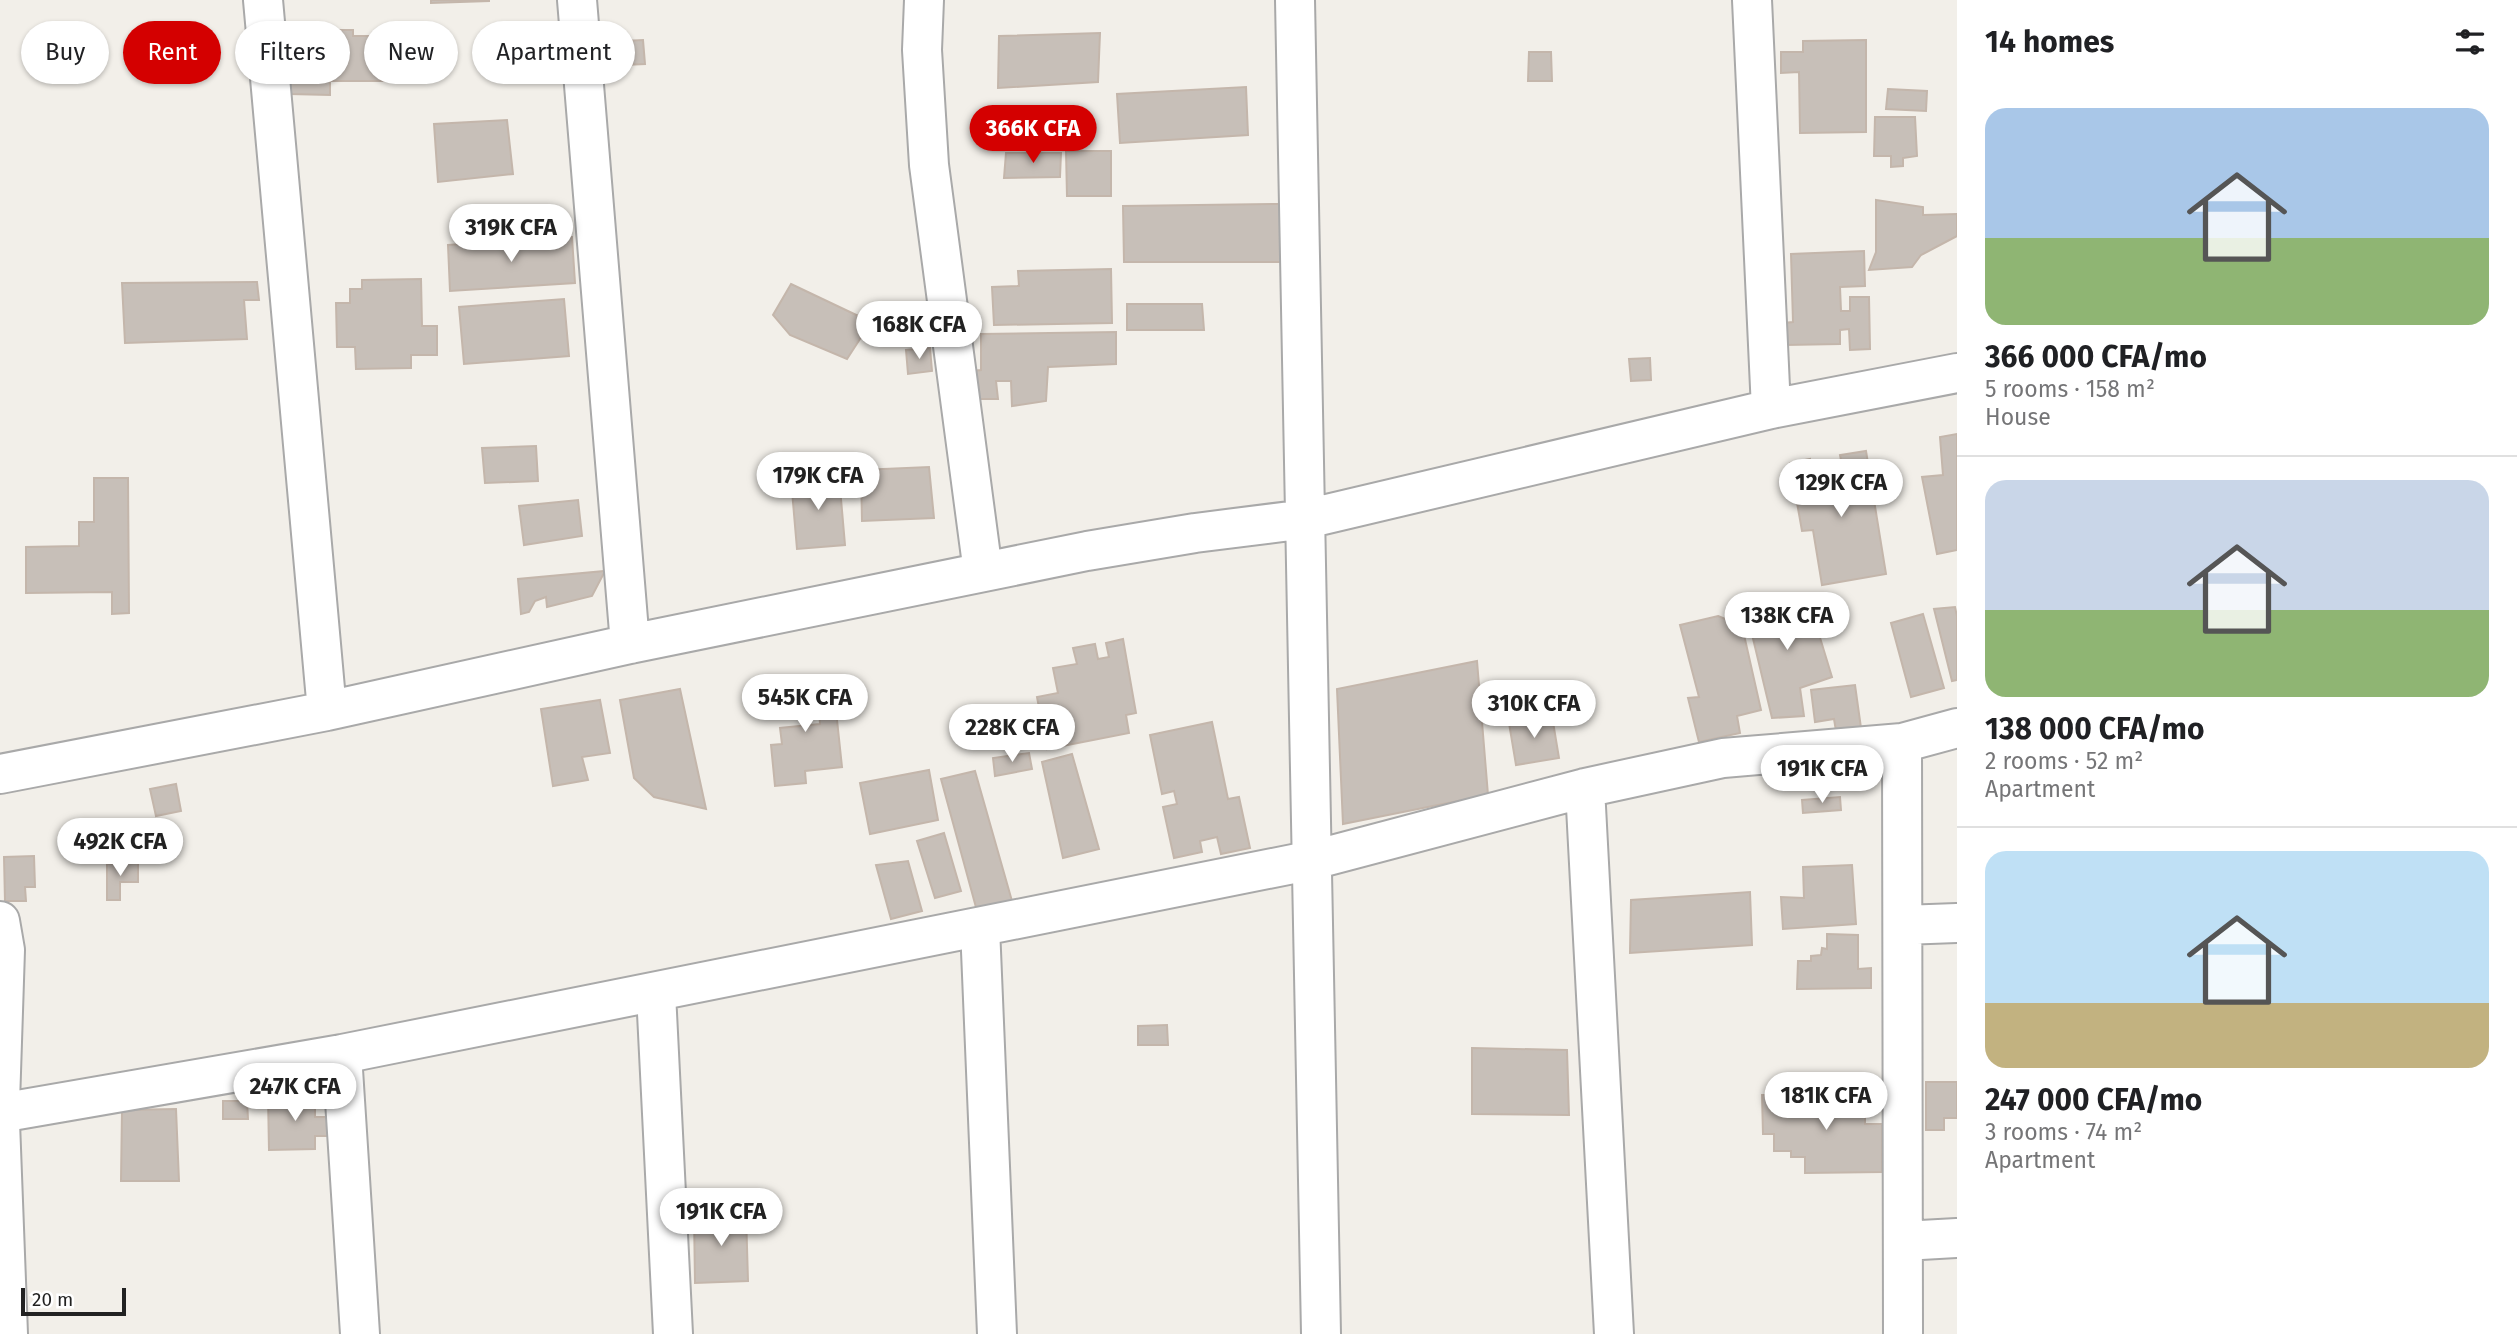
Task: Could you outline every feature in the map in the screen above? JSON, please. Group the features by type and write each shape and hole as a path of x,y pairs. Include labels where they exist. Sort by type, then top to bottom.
{"street":[{"path":"263,0 327,710"},
{"path":"577,0 630,644"},
{"path":"924,0 922,50 929,165 983,572"},
{"path":"1295,0 1321,1334"},
{"path":"1752,0 1771,409"},
{"path":"0,774 327,710 630,644 983,572 1168,538 1306,519 1771,409 1957,373"},
{"path":"0,1113 342,1054 1313,860 1585,788 1723,758 1902,744 1957,729"},
{"path":"1902,744 1903,1334"},
{"path":"1585,788 1614,1334"},
{"path":"0,921 5,950 0,1103"},
{"path":"1903,926 1957,923"},
{"path":"980,927 997,1334"},
{"path":"656,992 673,1334"},
{"path":"342,1054 360,1334"},
{"path":"0,1122 8,1334"},
{"path":"1903,1241 1957,1238"}],"building":[{"path":"431,0 489,0 489,1 431,3"},
{"path":"350,30 353,30 353,36 364,36 364,81 350,81"},
{"path":"1100,33 1098,82 998,88 999,36"},
{"path":"635,40 643,40 645,64 635,64"},
{"path":"1866,40 1866,132 1800,133 1799,72 1781,73 1781,52 1803,52 1803,41"},
{"path":"1529,52 1551,52 1552,81 1528,81"},
{"path":"290,84 330,84 330,95 290,94"},
{"path":"1246,87 1248,135 1120,143 1117,94"},
{"path":"1888,89 1927,91 1926,111 1886,109"},
{"path":"1875,117 1915,117 1917,156 1903,158 1903,166 1891,167 1891,156 1874,156"},
{"path":"507,120 513,174 438,182 434,124"},
{"path":"1066,151 1111,151 1111,196 1067,196"},
{"path":"1006,153 1061,153 1060,177 1004,178"},
{"path":"1876,200 1923,207 1923,215 1957,214 1957,236 1921,255 1912,267 1869,270 1876,252"},
{"path":"1279,204 1284,262 1124,262 1123,206"},
{"path":"572,237 575,283 450,291 448,245"},
{"path":"1864,251 1865,286 1840,287 1841,311 1850,311 1850,297 1869,297 1870,349 1850,350 1849,329 1840,330 1840,344 1785,345 1784,323 1793,322 1791,254"},
{"path":"1111,269 1112,323 994,325 992,287 1019,286 1018,271"},
{"path":"421,279 422,326 437,326 437,355 411,355 411,368 356,369 355,347 337,347 336,303 350,303 350,289 362,289 362,280"},
{"path":"257,282 259,300 244,300 247,339 125,343 122,283"},
{"path":"791,284 871,322 847,359 790,335 773,315"},
{"path":"564,299 569,356 464,364 459,307"},
{"path":"1127,304 1202,304 1204,330 1127,330"},
{"path":"1116,332 1116,364 1048,367 1046,401 1012,406 1011,381 996,381 998,399 971,399 972,371 981,370 981,334"},
{"path":"930,348 932,371 908,374 906,350"},
{"path":"1650,358 1651,380 1631,381 1629,359"},
{"path":"1957,434 1957,550 1937,554 1922,477 1943,475 1940,437"},
{"path":"536,446 538,481 485,483 482,448"},
{"path":"1866,451 1886,574 1822,585 1813,530 1802,531 1790,463 1810,459 1814,485 1828,483 1826,473 1843,470 1840,455"},
{"path":"929,467 934,518 862,521 861,470"},
{"path":"839,476 845,545 797,549 791,479"},
{"path":"94,478 128,478 129,613 112,614 112,592 26,593 26,547 79,546 79,522 94,522"},
{"path":"578,500 582,536 524,545 519,506"},
{"path":"605,571 592,596 547,607 546,597 535,601 529,612 521,614 518,579"},
{"path":"1807,595 1832,677 1800,688 1804,716 1772,718 1745,605"},
{"path":"1955,607 1957,680 1952,681 1934,609"},
{"path":"1923,614 1944,688 1911,697 1891,623"},
{"path":"1718,616 1742,626 1761,710 1737,716 1740,733 1699,742 1688,698 1699,697 1680,625"},
{"path":"1123,639 1136,713 1126,715 1129,733 1047,749 1037,697 1058,693 1053,668 1077,664 1073,648 1095,644 1098,659 1109,657 1106,643"},
{"path":"1477,661 1488,795 1343,824 1337,689"},
{"path":"805,675 806,688 824,686 825,701 835,701 842,767 805,771 806,783 775,786 771,745 782,744 780,728 820,724 819,709 780,713 776,678"},
{"path":"1855,685 1861,728 1836,731 1834,719 1815,722 1811,690"},
{"path":"680,689 706,809 654,797 634,778 620,700"},
{"path":"600,700 610,753 582,757 588,780 553,786 541,709"},
{"path":"1552,716 1559,758 1516,765 1509,723"},
{"path":"1212,722 1228,799 1239,797 1250,848 1221,854 1217,837 1200,841 1202,852 1174,858 1163,807 1177,804 1174,791 1162,794 1150,735"},
{"path":"1029,753 1032,769 995,776 993,758"},
{"path":"1072,754 1099,849 1063,858 1042,762"},
{"path":"929,770 938,820 870,834 860,783"},
{"path":"975,771 1012,901 977,911 941,779"},
{"path":"176,784 181,811 156,816 150,789"},
{"path":"1840,797 1841,810 1803,813 1802,800"},
{"path":"944,833 961,891 935,898 917,841"},
{"path":"34,856 35,887 25,887 26,901 5,901 4,857"},
{"path":"908,861 922,911 891,919 876,865"},
{"path":"138,863 138,882 120,882 120,900 107,900 107,864"},
{"path":"1852,865 1856,924 1783,929 1781,897 1804,898 1803,867"},
{"path":"1750,892 1752,945 1630,953 1631,900"},
{"path":"1827,934 1858,935 1858,969 1871,968 1871,988 1797,989 1798,961 1811,961 1811,956 1821,955 1822,948 1827,949"},
{"path":"1167,1025 1168,1045 1138,1045 1138,1026"},
{"path":"1472,1048 1567,1050 1569,1115 1472,1114"},
{"path":"1926,1082 1957,1082 1957,1118 1944,1118 1944,1130 1926,1130"},
{"path":"1844,1088 1865,1088 1865,1124 1882,1124 1882,1172 1805,1173 1805,1157 1791,1157 1791,1151 1774,1151 1774,1134 1763,1134 1762,1095 1792,1095 1792,1106 1797,1106 1797,1113 1806,1113 1806,1095 1844,1094"},
{"path":"268,1096 315,1096 315,1117 329,1117 330,1136 315,1136 315,1149 269,1150"},
{"path":"223,1101 247,1101 248,1119 223,1119"},
{"path":"176,1109 179,1181 121,1181 122,1110"},
{"path":"746,1213 748,1281 695,1283 694,1214"}]}
